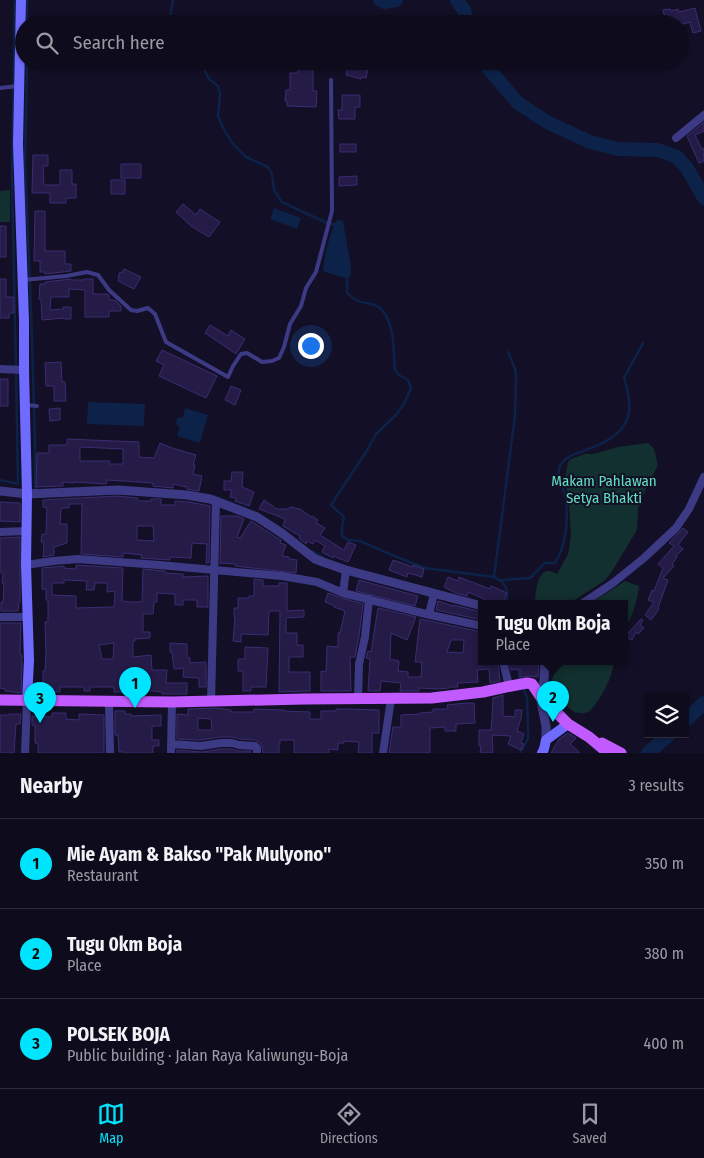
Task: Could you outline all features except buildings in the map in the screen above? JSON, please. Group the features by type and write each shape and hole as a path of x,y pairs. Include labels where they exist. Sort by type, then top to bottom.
{"main road":[{"path":"20,15 21,0"},
{"path":"17,70 23,280 24,404 28,494 26,565 29,660 27,701"},
{"path":"0,700 211,702 432,698 483,692 526,683 532,684 540,696 568,724 606,749 622,753"},
{"path":"542,753 546,740 568,724"}],"street":[{"path":"676,138 704,115"},
{"path":"0,370 24,370"},
{"path":"588,600 644,558 676,528 704,477"},
{"path":"0,491 28,494 118,490 187,495 216,501 257,517 316,559 346,570 478,605"},
{"path":"211,702 216,501"},
{"path":"0,532 27,532"},
{"path":"26,565 53,560 78,559 282,576 317,582 343,593 478,625"},
{"path":"343,593 346,570"},
{"path":"424,613 434,594"},
{"path":"358,699 359,664 365,637 369,599"},
{"path":"0,617 28,617"},
{"path":"504,665 510,686"},
{"path":"545,665 544,680 540,696 546,726 546,740"},
{"path":"383,753 391,699"},
{"path":"25,753 27,701"},
{"path":"109,702 110,753"},
{"path":"171,753 172,702"},
{"path":"171,744 201,746 232,743 255,746 257,753"}],"lane":[{"path":"23,280 87,272 98,275 109,290 131,310 138,311 148,308 154,314 166,342 228,377 242,354 247,353 262,362 279,358 290,324 301,306 306,288 316,272 332,211 331,80"},
{"path":"0,84 0,88 16,86"},
{"path":"24,404 37,406"}],"green space":[{"path":"10,190 10,222 0,222 0,191"},
{"name":"Makam Pahlawan Setya Bhakti","path":"648,443 654,449 658,465 640,501 637,530 611,573 604,581 575,600 535,600 539,579 542,574 549,571 557,574 568,554 571,536 565,477 568,462 585,454 593,454 618,447"},
{"path":"625,581 639,586 634,609 628,623 628,600 596,600"},
{"path":"553,665 613,665 606,688 599,700 590,711 583,713 577,713 566,706 551,682 554,675"}],"water":[{"path":"274,208 301,218 297,229 270,219"},
{"path":"337,220 343,221 351,267 351,275 348,279 325,272 323,269 328,244"},
{"path":"88,402 145,404 144,426 87,424"},
{"path":"185,408 208,415 200,443 177,436 180,427 177,426 176,421 178,418 183,417"}],"waterway":[{"path":"15,0 12,179 16,366"},
{"path":"27,0 27,15"},
{"path":"170,15 173,0"},
{"path":"380,0 385,2 396,0"},
{"path":"457,0 465,15"},
{"path":"27,70 25,163 31,308 35,491"},
{"path":"204,70 209,79 218,86 220,94 218,116 233,144 246,157 268,167 272,174 274,190 282,202 329,224 335,224 334,226"},
{"path":"490,70 518,103 547,122 590,142 618,149 658,150 677,157 687,168 704,198"},
{"path":"347,278 347,293 358,301 375,305 387,317 392,334 395,370 399,375 408,380 411,388 404,404 396,415 376,434 331,505 344,517 342,536 348,540 360,541 425,568 494,577 502,582 506,588 506,600"},
{"path":"501,580 530,578 545,563 555,563 562,548 567,515 566,499 559,479 560,466 571,456 610,439 625,424 629,405 624,378 643,343"},
{"path":"494,577 515,416 516,376 508,352"},
{"path":"0,480 18,484 16,373"},
{"path":"214,496 246,509"},
{"path":"312,551 324,558"},
{"path":"517,665 520,680"},
{"path":"520,753 528,739 527,698 523,687"},
{"path":"689,717 704,703"},
{"path":"648,753 665,738"}],"place":[{"name":"Mie Ayam & Bakso \"Pak Mulyono\"","path":"135,708"},
{"name":"Tugu 0km Boja","path":"553,722"},
{"name":"POLSEK BOJA","path":"40,723"}]}
